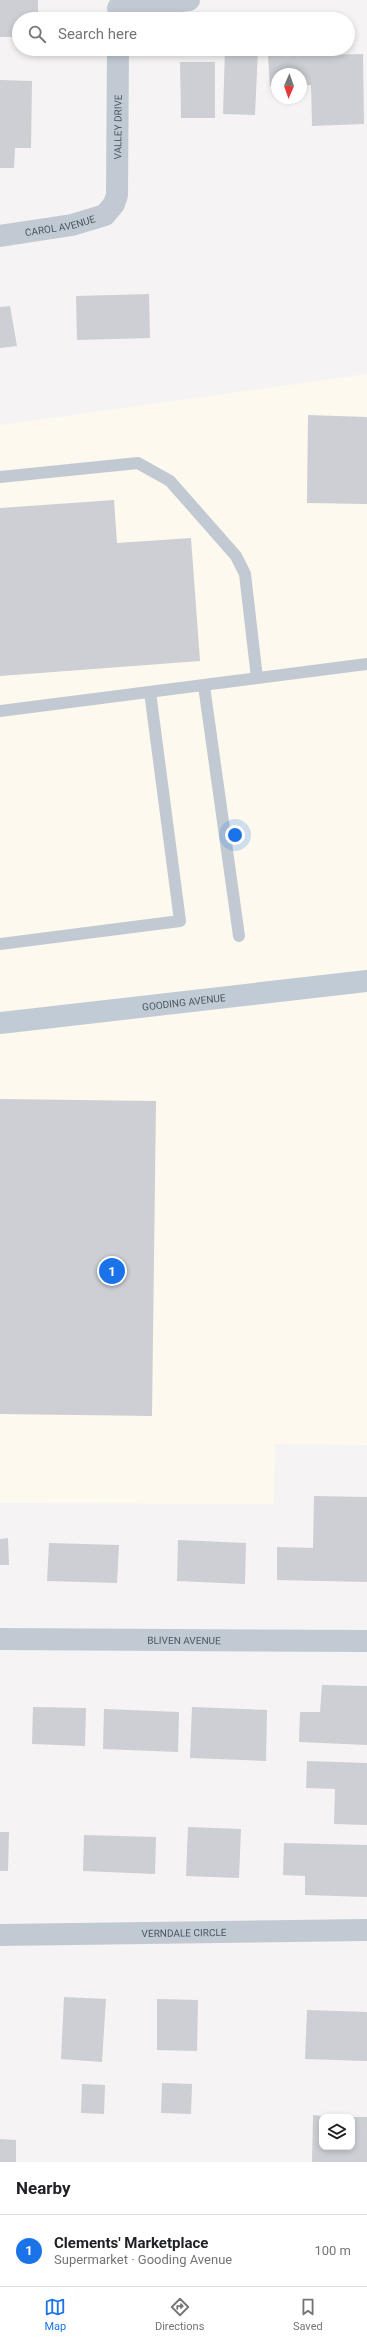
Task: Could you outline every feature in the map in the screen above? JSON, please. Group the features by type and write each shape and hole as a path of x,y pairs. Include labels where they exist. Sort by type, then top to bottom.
{"main road":[{"name":"GOODING AVENUE","path":"0,1023 367,980"}],"street":[{"path":"118,9 189,0"},
{"name":"VALLEY DRIVE","path":"114,204 117,195 118,56"},
{"name":"CAROL AVENUE","path":"0,236 72,225 105,216 114,204"},
{"name":"BLIVEN AVENUE","path":"0,1639 367,1641"},
{"name":"VERNDALE CIRCLE","path":"0,1935 367,1930"}],"lane":[{"path":"0,477 138,463 170,481 236,556 245,574 256,678"},
{"path":"0,711 367,664"},
{"path":"204,686 239,936"},
{"path":"0,944 180,921 150,692"}],"shaded area":[{"path":"367,374 367,1445 275,1444 274,1504 0,1503 0,425"}],"building":[{"path":"0,0 38,0 38,12 12,12 12,37 0,37"},
{"path":"355,54 363,54 364,124 312,126 311,85 307,85 307,68 271,68 270,86 268,56 355,56"},
{"path":"225,56 258,56 255,115 223,114"},
{"path":"180,62 215,62 215,118 181,118"},
{"path":"0,80 32,81 31,148 15,148 14,168 0,168"},
{"path":"149,294 150,338 77,340 76,296"},
{"path":"10,306 17,346 0,348 0,307"},
{"path":"308,415 367,417 367,504 307,503"},
{"path":"114,500 117,543 191,538 200,661 0,676 0,508"},
{"path":"0,1099 156,1101 152,1416 0,1414"},
{"path":"314,1496 367,1497 367,1582 277,1580 277,1547 313,1548"},
{"path":"8,1538 9,1565 0,1565 0,1539"},
{"path":"178,1540 246,1543 245,1584 177,1581"},
{"path":"49,1543 119,1545 117,1583 47,1581"},
{"path":"322,1685 367,1686 367,1745 299,1742 300,1712 320,1712"},
{"path":"33,1707 86,1708 85,1746 32,1744"},
{"path":"192,1707 267,1710 266,1761 190,1758"},
{"path":"104,1709 179,1712 178,1752 103,1749"},
{"path":"307,1761 367,1763 367,1825 334,1824 335,1789 306,1788"},
{"path":"188,1827 241,1829 239,1878 186,1876"},
{"path":"0,1832 9,1832 8,1871 0,1871"},
{"path":"84,1835 156,1837 155,1874 83,1871"},
{"path":"284,1843 367,1845 367,1897 305,1895 305,1876 283,1875"},
{"path":"64,1997 106,1999 102,2062 61,2059"},
{"path":"157,1999 198,2000 197,2051 157,2050"},
{"path":"307,2010 367,2012 367,2061 305,2059"},
{"path":"162,2083 192,2084 191,2114 161,2113"},
{"path":"82,2084 105,2085 104,2114 81,2113"},
{"path":"313,2115 319,2116 319,2150 355,2150 355,2117 367,2117 367,2162 312,2162"},
{"path":"0,2139 16,2140 16,2162 0,2162"}],"place":[{"name":"Clements' Marketplace","path":"112,1271"}]}
